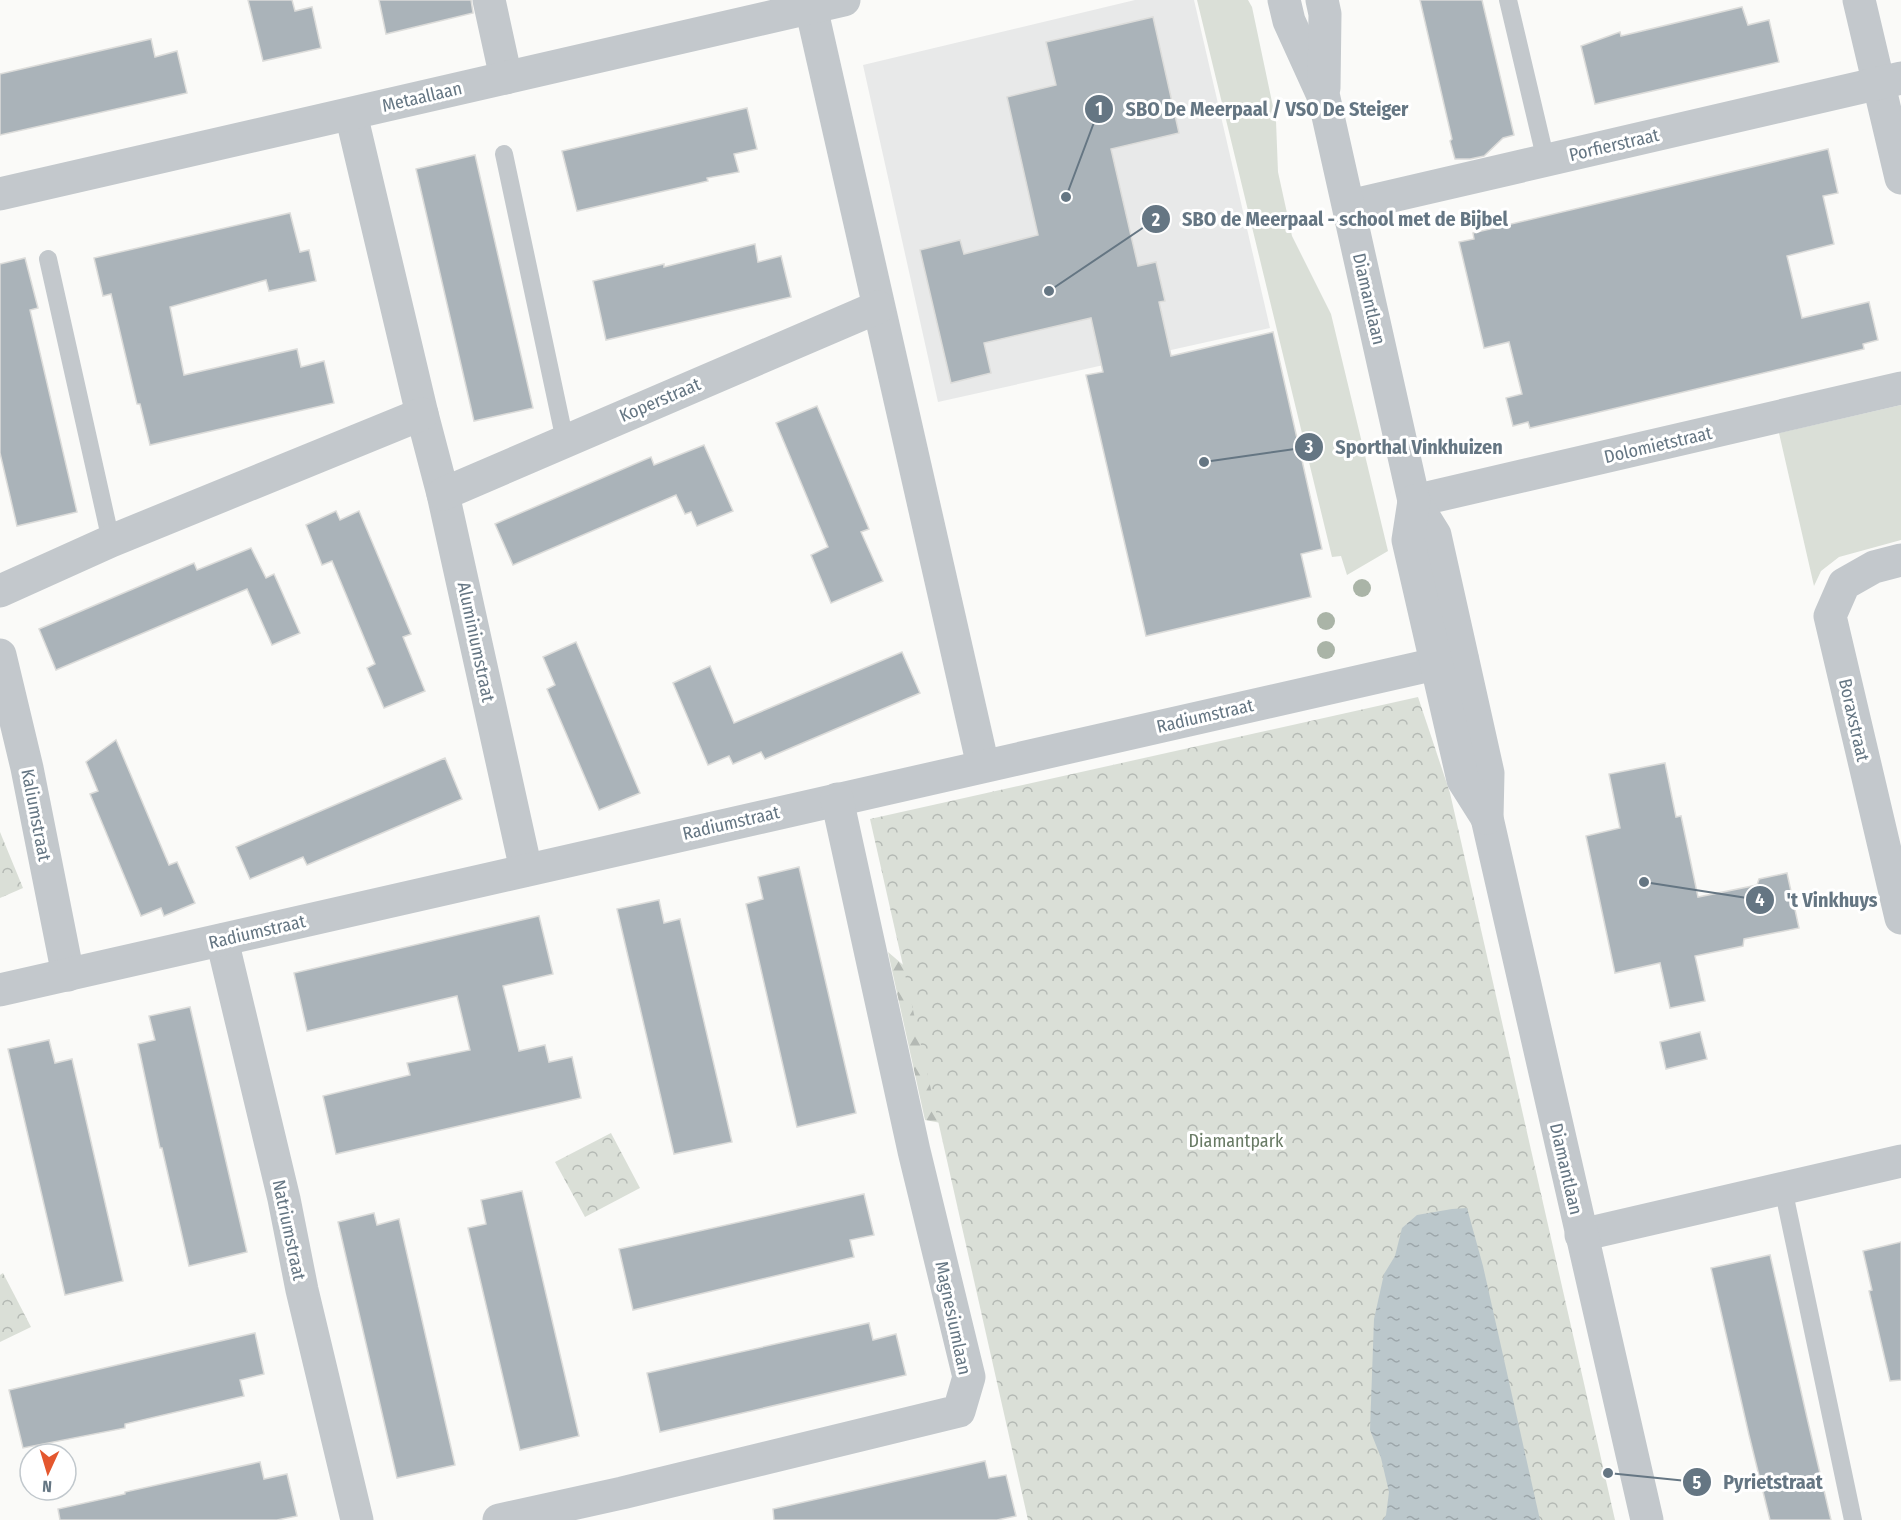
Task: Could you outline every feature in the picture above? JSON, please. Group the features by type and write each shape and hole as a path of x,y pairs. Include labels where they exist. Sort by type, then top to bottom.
{"street":[{"path":"489,0 507,78"},
{"name":"Metaallaan","path":"0,194 844,0"},
{"name":"Diamantlaan","path":"1284,0 1289,21 1324,98 1414,501 1408,540 1449,661 1463,780 1487,818 1647,1520"},
{"name":"Diamantlaan","path":"1322,0 1325,14 1324,98"},
{"path":"1859,0 1890,81 1901,178"},
{"path":"811,7 983,766"},
{"name":"Porfierstraat","path":"1349,206 1890,81"},
{"name":"Aluminiumstraat","path":"351,114 443,494 526,870"},
{"name":"Koperstraat","path":"443,494 878,307"},
{"name":"Dolomietstraat","path":"1414,501 1901,388"},
{"path":"0,591 111,541 422,414"},
{"name":"Boraxstraat","path":"1901,560 1874,567 1844,584 1830,616 1901,918"},
{"name":"Kaliumstraat","path":"0,655 27,768 68,975"},
{"name":"Radiumstraat","path":"0,990 1449,661"},
{"name":"Magnesiumlaan","path":"499,1520 622,1493 959,1411 969,1377 914,1151 837,799"},
{"name":"Natriumstraat","path":"222,940 284,1198 302,1290 357,1520"},
{"path":"1581,1235 1901,1161"}],"lane":[{"path":"1508,0 1546,161"},
{"path":"504,154 565,441"},
{"path":"48,259 111,541"},
{"path":"1783,1188 1853,1520"}],"shaded area":[{"path":"1135,0 1194,0 1270,328 938,402 863,65"}],"green space":[{"path":"1197,0 1248,0 1252,7 1276,121 1278,172 1292,236 1331,314 1388,551 1347,575 1341,556 1332,557"},
{"path":"1901,405 1901,540 1839,557 1821,571 1814,586 1779,433"},
{"name":"Diamantpark","path":"1418,697 1450,793 1615,1520 1028,1520 870,819"},
{"path":"0,832 23,888 0,898"},
{"path":"888,952 963,1016 978,1130 925,1120"},
{"path":"611,1133 640,1188 585,1217 555,1162"},
{"path":"3,1273 31,1327 0,1342 0,1275"}],"water":[{"path":"1467,1208 1483,1266 1540,1520 1383,1520 1386,1515 1389,1492 1381,1458 1370,1430 1374,1319 1384,1274 1395,1256 1402,1228 1417,1215"}],"building":[{"path":"248,0 292,0 295,11 312,7 321,48 263,61"},
{"path":"379,0 471,0 473,13 386,34"},
{"path":"1420,0 1482,0 1514,135 1503,138 1484,156 1455,159"},
{"path":"1742,7 1748,25 1769,20 1779,62 1595,104 1581,46 1620,32 1621,36"},
{"path":"1153,17 1179,133 1111,149 1138,266 1156,262 1165,301 1159,302 1171,356 1273,332 1322,549 1301,554 1311,597 1146,636 1086,375 1103,372 1091,318 984,343 991,373 951,383 920,250 960,240 964,254 1038,235 1007,97 1056,85 1046,42"},
{"path":"151,39 155,57 177,51 187,93 0,135 0,74"},
{"path":"747,108 757,149 734,154 739,172 577,211 562,151"},
{"path":"1828,149 1838,193 1823,196 1834,244 1787,256 1802,318 1869,302 1878,340 1863,344 1864,349 1591,414 1530,428 1528,422 1513,426 1506,398 1522,394 1509,342 1484,348 1459,242 1474,239 1473,233"},
{"path":"475,155 533,408 474,421 416,169"},
{"path":"290,213 300,252 309,250 316,281 269,291 266,280 170,307 184,375 297,349 301,367 324,361 334,403 150,445 140,404 137,404 111,294 103,296 94,258"},
{"path":"755,244 758,262 781,256 791,297 606,340 593,281 664,264 664,267"},
{"path":"25,258 38,308 30,310 77,512 17,526 0,453 0,264"},
{"path":"817,406 869,529 861,532 883,581 831,603 811,555 828,547 776,423"},
{"path":"704,445 733,511 697,526 691,512 685,514 676,495 513,565 495,524 651,457 654,465"},
{"path":"336,511 340,520 359,511 411,634 403,637 425,691 384,708 367,668 375,664 332,561 322,565 306,525"},
{"path":"251,548 266,578 274,574 300,633 272,645 247,589 56,670 39,629 194,563 197,570"},
{"path":"576,642 640,793 599,810 547,689 555,685 543,657"},
{"path":"902,652 920,693 765,759 761,752 733,764 729,756 708,765 673,683 710,666 734,723"},
{"path":"116,740 169,865 177,862 195,903 164,916 161,908 141,916 90,794 98,791 86,762"},
{"path":"445,758 462,799 307,865 303,857 250,879 236,847"},
{"path":"1665,763 1676,817 1681,816 1698,897 1757,885 1759,879 1787,873 1799,928 1744,939 1743,946 1695,956 1705,1001 1670,1008 1660,963 1615,973 1586,836 1620,828 1609,774"},
{"path":"799,867 856,1113 797,1127 746,904 763,899 758,877"},
{"path":"659,900 664,923 680,919 732,1142 674,1154 617,909"},
{"path":"539,916 553,974 503,986 519,1051 545,1045 549,1062 572,1057 581,1098 336,1154 323,1096 410,1075 407,1063 470,1050 457,996 307,1031 294,973"},
{"path":"190,1007 247,1252 189,1266 162,1148 160,1148 138,1044 155,1040 149,1016"},
{"path":"1700,1032 1707,1059 1666,1069 1660,1042"},
{"path":"49,1040 55,1063 72,1059 123,1281 65,1295 8,1049"},
{"path":"522,1191 579,1436 520,1450 468,1228 486,1224 481,1200"},
{"path":"864,1194 874,1235 850,1240 854,1257 633,1310 619,1249"},
{"path":"374,1213 377,1225 399,1219 455,1465 397,1478 338,1222"},
{"path":"1901,1242 1901,1380 1890,1381 1869,1291 1872,1290 1863,1251"},
{"path":"1770,1255 1831,1520 1770,1520 1749,1435 1711,1268"},
{"path":"869,1323 873,1340 896,1334 906,1375 660,1432 647,1373"},
{"path":"255,1333 264,1374 240,1380 244,1396 125,1424 125,1428 54,1442 22,1442 9,1390"},
{"path":"985,1461 989,1478 1006,1475 1016,1516 997,1520 774,1520 773,1509"},
{"path":"260,1462 264,1479 287,1474 297,1516 277,1520 60,1520 58,1509"}],"place":[{"name":"SBO De Meerpaal / VSO De Steiger","path":"1066,197"},
{"name":"SBO de Meerpaal - school met de Bijbel","path":"1049,291"},
{"name":"Sporthal Vinkhuizen","path":"1204,462"},
{"name":"'t Vinkhuys","path":"1644,882"},
{"name":"Pyrietstraat","path":"1608,1473"}]}
